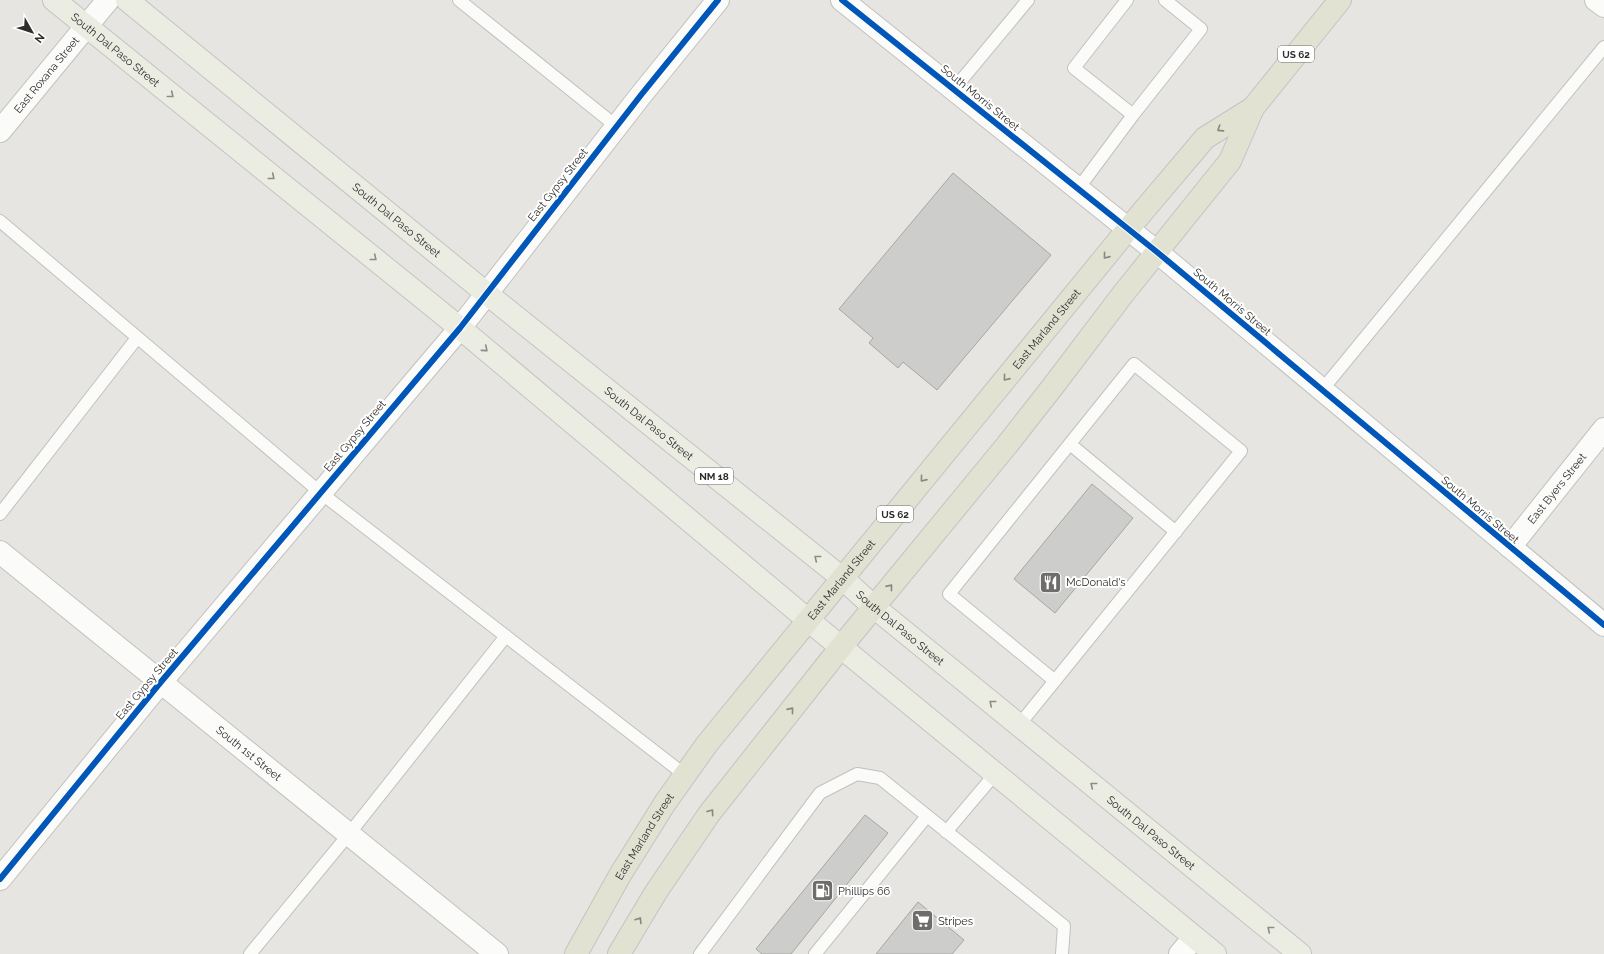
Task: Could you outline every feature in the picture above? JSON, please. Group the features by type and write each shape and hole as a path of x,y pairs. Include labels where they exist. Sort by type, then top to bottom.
{"highway":[{"name":"East Marland Street","path":"619,954 656,892 709,814 874,607 1007,446 1123,294 1230,161 1253,108 1340,0"},
{"name":"East Marland Street","path":"576,954 620,875 665,803 707,744 1128,229 1205,138 1253,108"}],"main road":[{"name":"South Dal Paso Street","path":"54,0 460,328 808,620 995,774 1187,946 1215,954"},
{"name":"South Dal Paso Street","path":"127,0 486,293 842,578 874,607 1300,954"}],"street":[{"name":"East Roxana Street","path":"0,131 108,0"},
{"name":"East Gypsy Street","path":"0,879 160,683 460,328 616,126 718,0"},
{"name":"South Morris Street","path":"842,0 1128,229 1604,625"},
{"path":"1596,0 1604,6"},
{"name":"East Byers Street","path":"1510,547 1604,429"},
{"name":"South 1st Street","path":"0,552 160,683 497,954"}],"lane":[{"path":"459,0 616,126"},
{"path":"954,89 1028,0"},
{"path":"1127,0 1074,68 1133,114"},
{"path":"1078,189 1133,114 1201,29 1165,0"},
{"path":"1322,390 1604,47"},
{"path":"0,221 321,493 685,775"},
{"path":"0,514 138,338"},
{"path":"1019,725 1055,681 1241,452 1134,364 949,594 1055,681"},
{"path":"1070,444 1176,532"},
{"path":"250,954 349,834 506,636"},
{"path":"700,954 820,793 857,774 880,778 1064,926 1062,954"},
{"path":"946,832 995,774"},
{"path":"815,954 927,816"}],"building":[{"path":"953,173 1051,255 937,390 903,362 898,368 869,343 873,338 839,309"},
{"path":"1092,484 1133,518 1055,613 1014,579"},
{"name":"Phillips 66","path":"865,815 888,833 791,954 762,954 756,949"},
{"name":"Stripes","path":"918,902 964,940 952,954 876,954"}],"cycle path":[{"path":"0,879 160,683 460,328 641,95 718,0"},
{"path":"842,0 1157,252 1604,625"}],"place":[{"name":"McDonald's","path":"1050,582"},
{"name":"Phillips 66","path":"822,891"},
{"name":"Stripes","path":"922,921"}]}
